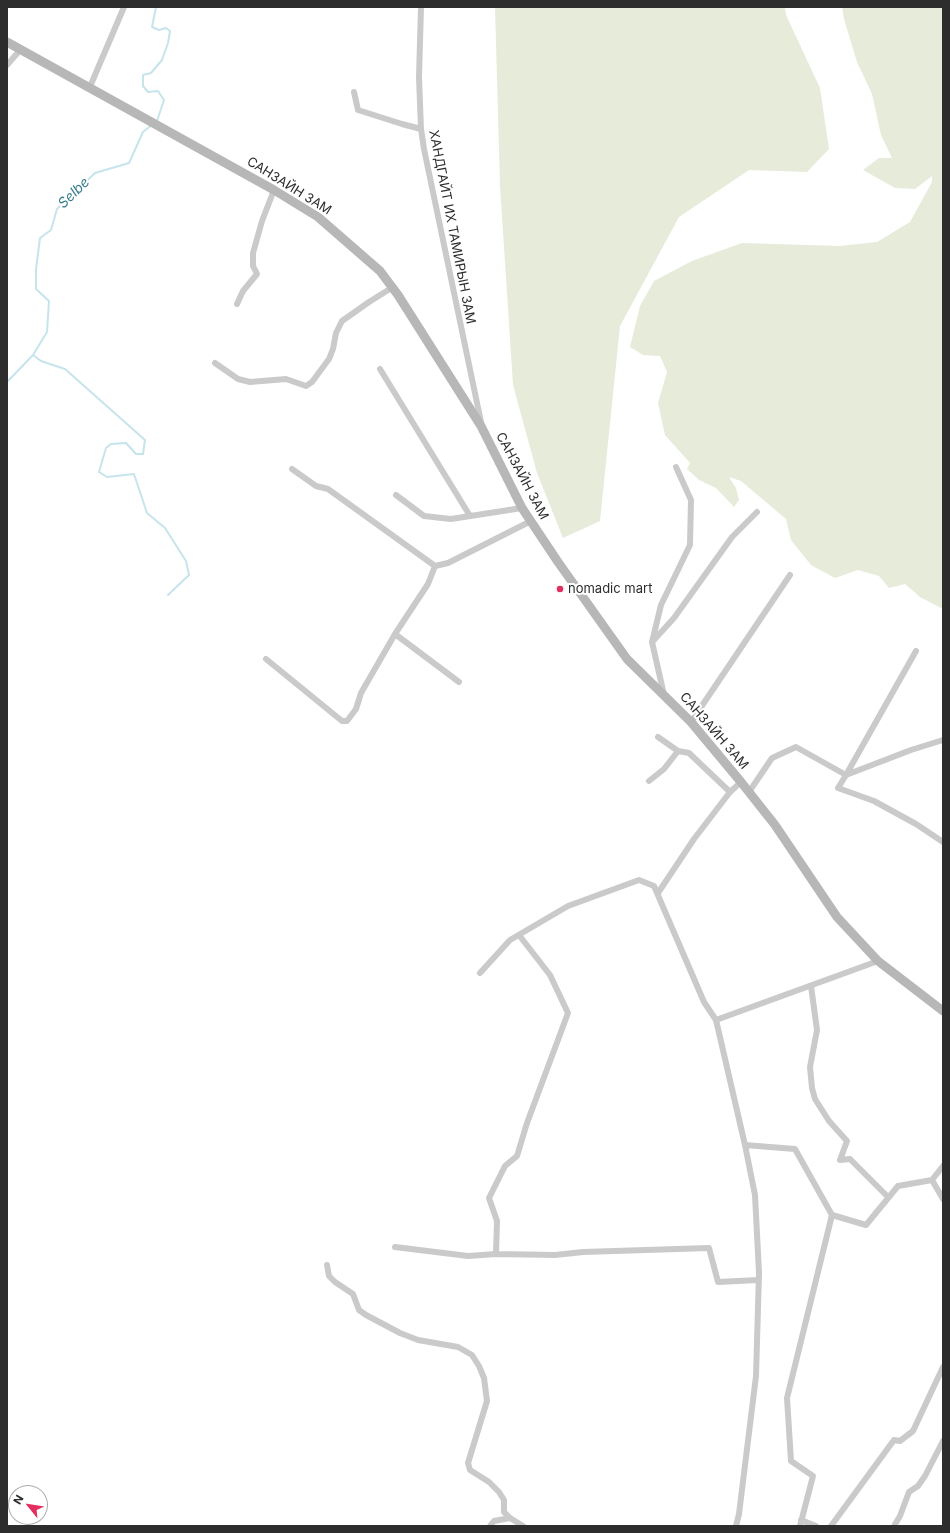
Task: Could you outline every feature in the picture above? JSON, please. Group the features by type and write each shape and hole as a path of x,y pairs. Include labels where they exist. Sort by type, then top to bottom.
{"main road":[{"name":"САНЗАЙН ЗАМ","path":"7,42 89,89 141,115 318,216 380,272 393,288 482,426 522,508 558,562 627,659 692,722 741,782 775,825 836,917 878,961 943,1011"}],"street":[{"path":"89,89 124,7"},
{"name":"ХАНДГАЙТ ИХ ТАМИРЫН ЗАМ","path":"421,7 419,77 421,129 424,150 482,426"},
{"path":"7,65 21,49"},
{"path":"354,92 358,110 421,129"},
{"path":"237,304 243,291 256,274 253,266 253,253 262,221 274,190"},
{"path":"215,363 238,379 250,382 286,379 306,386 312,382 329,359 333,349 336,333 342,321 369,302 393,288"},
{"path":"380,369 470,516"},
{"path":"664,695 652,642 661,605 690,545 692,500 676,467"},
{"path":"292,469 316,486 328,489 435,566 448,563 531,521"},
{"path":"396,495 424,516 451,519 522,508"},
{"path":"652,642 674,618 732,537 757,512"},
{"path":"266,659 342,721 347,721 356,709 361,693 395,634 428,584 435,566"},
{"path":"692,722 790,575"},
{"path":"395,634 459,682"},
{"path":"916,652 838,788 874,801 916,824 943,842"},
{"path":"658,737 678,751 689,753 730,792"},
{"path":"846,775 911,750 943,740"},
{"path":"749,792 772,758 796,747 846,775"},
{"path":"649,781 664,769 678,751"},
{"path":"658,893 694,839 730,792 741,782"},
{"path":"480,973 510,940 568,906 630,882 639,880 654,886 658,893 704,1002 716,1020 755,1195 758,1280 756,1376 740,1514 736,1526"},
{"path":"496,1254 497,1220 489,1198 505,1166 517,1156 527,1123 568,1013 550,975 519,935"},
{"path":"716,1020 878,961"},
{"path":"811,986 817,1030 810,1067 812,1088 815,1099 829,1121 847,1141 840,1160 850,1159 888,1197"},
{"path":"745,1145 795,1149 832,1215 787,1398 791,1461 813,1476 800,1523 816,1526"},
{"path":"832,1215 866,1225 898,1186 932,1180 943,1166"},
{"path":"932,1180 943,1199"},
{"path":"395,1247 468,1256 496,1254 555,1255 583,1252 709,1248 718,1282 758,1280"},
{"path":"327,1265 329,1276 353,1294 359,1310 366,1315 400,1333 418,1340 458,1347 472,1355 484,1378 487,1401 468,1463 470,1470 489,1482 499,1492 504,1500 504,1512 510,1518 523,1526"},
{"path":"831,1526 894,1440 900,1442 913,1432 943,1367"},
{"path":"894,1526 910,1492 918,1486 925,1476 943,1440"},
{"path":"490,1526 494,1521 510,1518"}],"green space":[{"path":"495,7 785,7 786,15 820,88 829,149 807,172 749,170 679,217 620,326 600,521 563,538 537,473 513,385 500,186"},
{"path":"842,7 943,7 943,609 920,597 905,584 889,588 879,576 858,570 835,578 811,565 791,540 786,519 741,481 729,477 736,488 739,500 734,507 716,488 699,480 687,469 690,463 665,435 658,403 667,372 660,356 643,355 630,347 640,306 654,281 692,261 742,243 840,246 877,242 910,222 932,182 932,176 915,189 895,188 863,170 879,158 892,158 881,135 872,94 857,62 844,19"}],"waterway":[{"name":"Selbe","path":"156,7 152,27 159,30 166,28 170,31 168,43 162,60 151,73 143,75 143,86 148,92 158,91 164,100 157,121"},
{"name":"Selbe","path":"7,382 33,355 47,332 49,301 36,289 36,269 40,238 51,230 57,209 95,173 129,163 143,132 152,125"},
{"path":"33,355 41,361 65,369 145,440 143,454 136,454 126,443 111,444 106,448 99,472 107,477 134,474 147,513 165,528 186,561 189,575 168,595"}],"place":[{"name":"nomadic mart","path":"560,589"}]}
